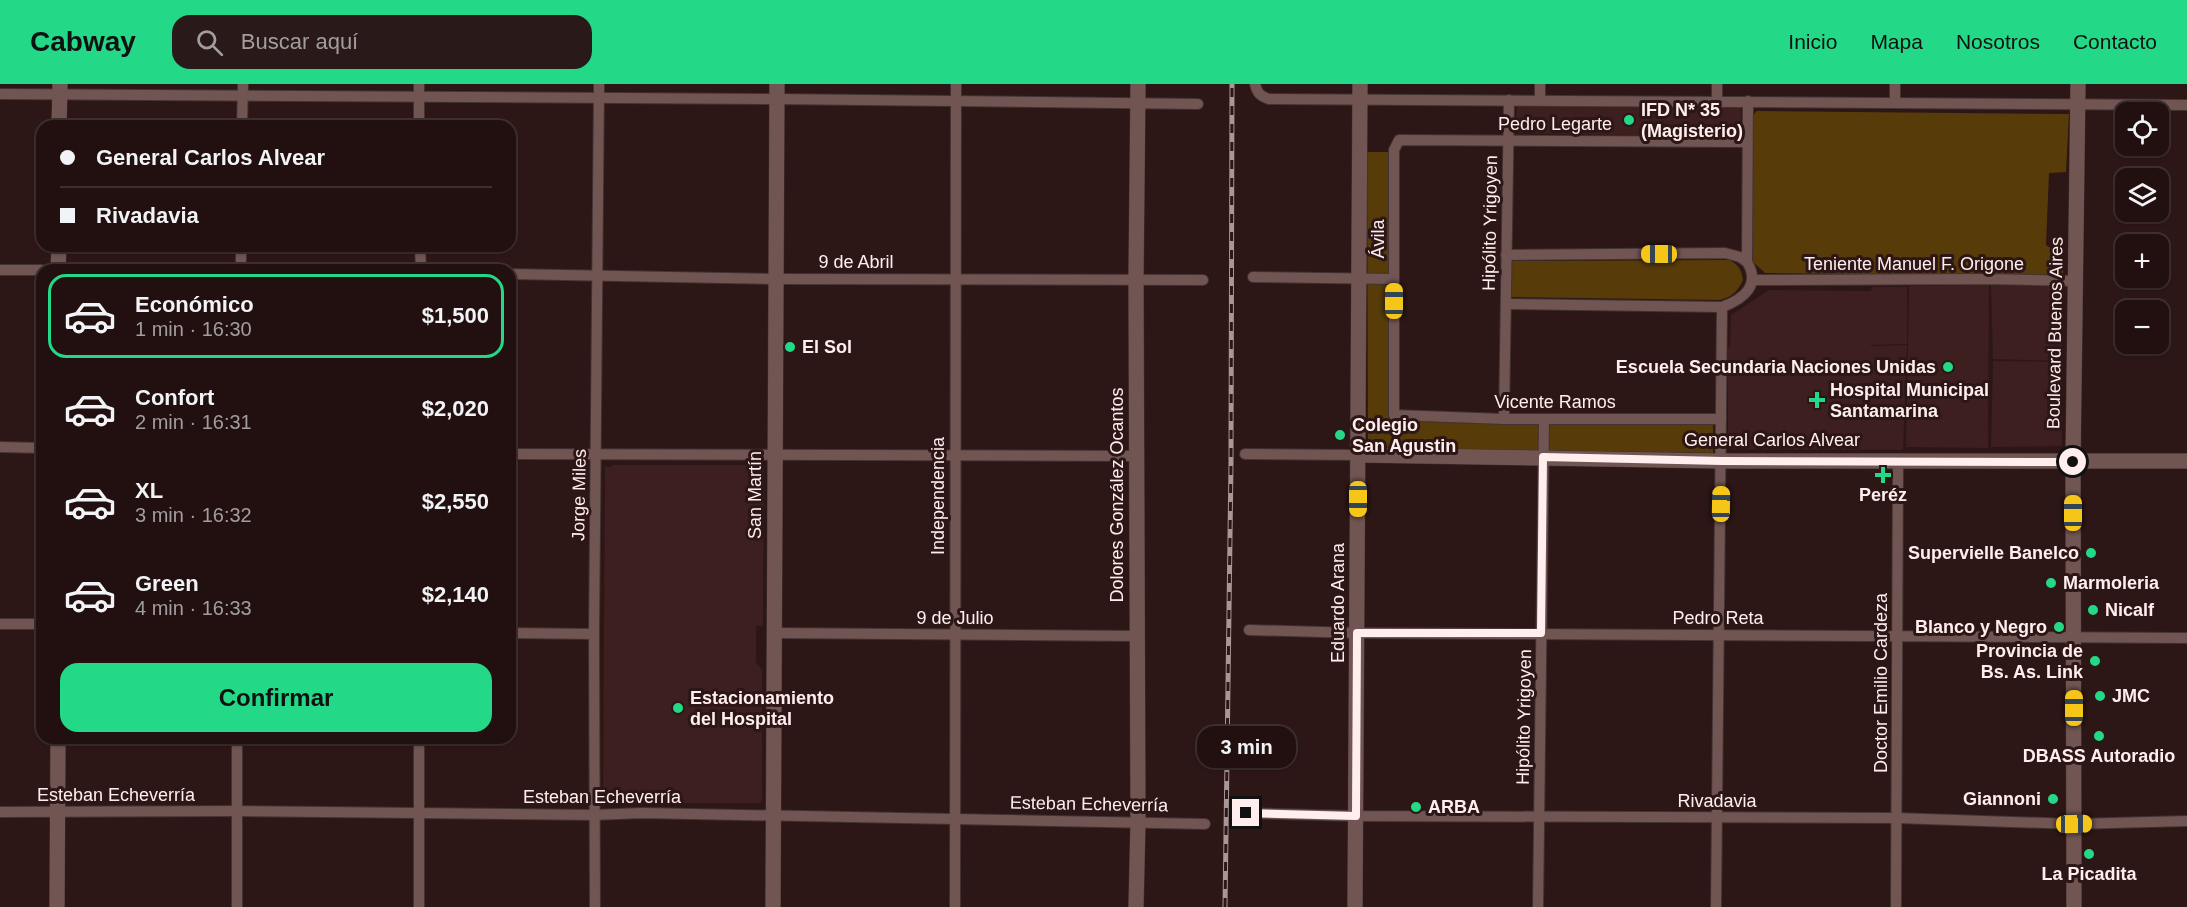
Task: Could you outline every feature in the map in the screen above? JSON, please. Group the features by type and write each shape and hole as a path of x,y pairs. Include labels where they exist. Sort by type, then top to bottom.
{"street":[{"path":"243,84 243,120"},
{"path":"419,84 419,120"},
{"name":"Jorge Miles","path":"595,907 594,634 599,84"},
{"name":"Independencia","path":"955,907 956,84"},
{"name":"Dolores González Ocantos","path":"1136,907 1138,84"},
{"path":"1255,84 1256,91 1269,99 1361,91 1509,100 2187,105"},
{"path":"1540,84 1540,100"},
{"path":"1717,84 1717,100"},
{"path":"1895,84 1895,103"},
{"name":"Boulevard Buenos Aires","path":"2074,907 2073,462 2078,84"},
{"path":"59,120 60,89"},
{"path":"0,94 60,89 243,96 599,98 777,91 956,100 1198,104"},
{"name":"San Martín","path":"773,907 777,91"},
{"name":"Eduardo Arana","path":"1355,907 1361,91"},
{"name":"Hipólito Yrigoyen","path":"1504,418 1509,100"},
{"path":"1506,304 1722,307 1738,299 1751,286 1753,280 1753,274 1747,261 1748,101"},
{"name":"Pedro Legarte","path":"1399,140 1747,142"},
{"name":"Ávila","path":"1393,412 1394,150 1399,140"},
{"path":"1506,255 1725,253 1747,261"},
{"path":"0,270 36,270"},
{"name":"9 de Abril","path":"516,274 777,279 1203,280"},
{"path":"1253,277 1394,279"},
{"name":"Teniente Manuel F. Origone","path":"1753,280 2075,281"},
{"path":"1716,907 1722,307"},
{"name":"Vicente Ramos","path":"1393,412 1396,417 1721,419"},
{"name":"Hipólito Yrigoyen","path":"1538,907 1544,419"},
{"path":"0,447 36,448"},
{"path":"516,454 1138,456"},
{"path":"1245,454 1358,455"},
{"name":"General Carlos Alvear","path":"1358,455 1722,461 2187,461"},
{"name":"Doctor Emilio Cardeza","path":"1896,907 1898,460"},
{"path":"0,624 36,624"},
{"name":"Pedro Reta","path":"1249,630 1357,633 2187,638"},
{"path":"516,633 594,634"},
{"name":"9 de Julio","path":"774,633 1136,636"},
{"path":"57,907 58,744"},
{"path":"237,744 237,907"},
{"path":"419,744 419,907"},
{"name":"Esteban Echeverría","path":"0,812 237,811 772,815 1205,824"},
{"name":"Rivadavia","path":"1246,813 1356,816 1897,818 2074,824 2187,821"}],"shaded area":[{"name":"IFD N* 35 (Magisterio)","path":"1517,107 1741,107 1741,137 1515,133"},
{"path":"1757,111 2069,114 2066,172 2049,173 2046,245 2064,257 2063,276 1765,273 1753,262 1752,116"},
{"path":"1367,152 1390,152 1391,421 1713,423 1713,453 1368,448"},
{"path":"1729,260 1739,268 1743,280 1734,293 1719,300 1510,297 1511,262 1513,261"},
{"name":"Escuela Secundaria Naciones Unidas","path":"1989,285 1988,448 1906,447 1909,286"},
{"path":"1991,285 2063,286 2062,361 1993,359"},
{"name":"Hospital Municipal Santamarina","path":"1872,287 1907,287 1907,344 1871,345 1870,337 1871,346 1907,345 1903,450 1732,449 1728,445 1728,348 1730,347 1731,315 1769,290 1871,291"},
{"path":"1993,361 2062,362 2062,446 1991,447"},
{"path":"612,465 758,465 764,470 763,626 756,626 756,662 762,670 762,800 760,803 606,803 603,800 605,467"}],"railway":[{"path":"1225,907 1231,463 1232,84"}],"place":[{"name":"IFD N* 35 (Magisterio)","path":"1629,120"},
{"name":"El Sol","path":"790,347"},
{"name":"Escuela Secundaria Naciones Unidas","path":"1948,367"},
{"name":"Hospital Municipal Santamarina","path":"1817,400"},
{"name":"Colegio San Agustin","path":"1340,435"},
{"name":"Peréz","path":"1883,475"},
{"name":"Supervielle Banelco","path":"2091,553"},
{"name":"Marmoleria","path":"2051,583"},
{"name":"Nicalf","path":"2093,610"},
{"name":"Blanco y Negro","path":"2059,627"},
{"name":"Provincia de Bs. As. Link","path":"2095,661"},
{"name":"JMC","path":"2100,696"},
{"name":"Estacionamiento del Hospital","path":"678,708"},
{"name":"DBASS Autoradio","path":"2099,736"},
{"name":"Giannoni","path":"2053,799"},
{"name":"ARBA","path":"1416,807"},
{"name":"La Picadita","path":"2089,854"}],"route":[{"path":"1246,813 1356,816 1357,633 1541,633 1543,457 1722,461 2073,462"}]}
